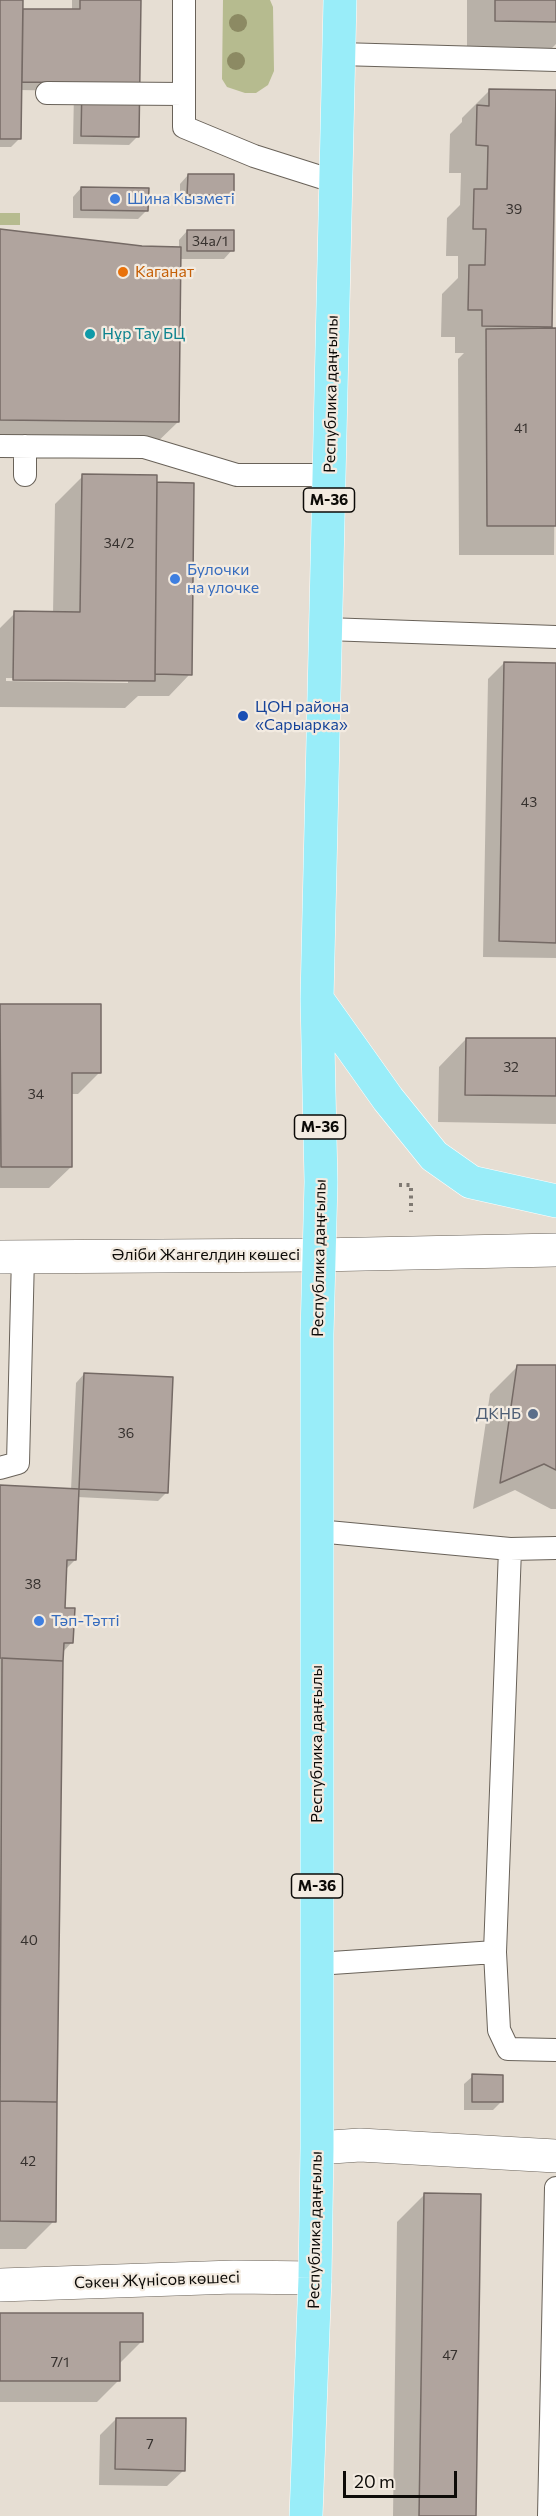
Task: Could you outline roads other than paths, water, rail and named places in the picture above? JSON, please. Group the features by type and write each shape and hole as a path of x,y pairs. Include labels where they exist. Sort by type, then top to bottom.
{"main road":[{"name":"Республика даңғылы","path":"306,2516 315,2278 317,2148 318,1255 321,1182 317,999 340,0"},
{"path":"317,999 388,1099 434,1156 471,1182 556,1201"}],"street":[{"name":"Әліби Жангелдин көшесі","path":"12,1256 318,1255 556,1250"},
{"path":"317,2148 360,2145 556,2156"},
{"name":"Сәкен Жүнісов көшесі","path":"0,2285 234,2277 315,2278"}],"lane":[{"path":"184,0 184,127 254,156 336,182"},
{"path":"339,54 556,60"},
{"path":"47,93 184,94"},
{"path":"0,446 144,447 237,475 329,475"},
{"path":"25,446 25,475"},
{"path":"326,629 556,637"},
{"path":"0,1468 18,1463 12,1256"},
{"path":"317,1530 510,1549 556,1548"},
{"path":"510,1549 495,1953 500,2030 508,2049 556,2050"},
{"path":"317,1964 495,1953"},
{"path":"549,2516 556,2188"}],"place":[{"name":"Шина Кызметі","path":"115,199"},
{"name":"Каганат","path":"123,272"},
{"name":"Нұр Тау БЦ","path":"90,334"},
{"name":"Булочки на улочке","path":"175,579"},
{"name":"ЦОН района «Сарыарка»","path":"243,716"},
{"name":"ДКНБ","path":"533,1414"},
{"name":"Тәп-Тәтті","path":"39,1621"}]}
